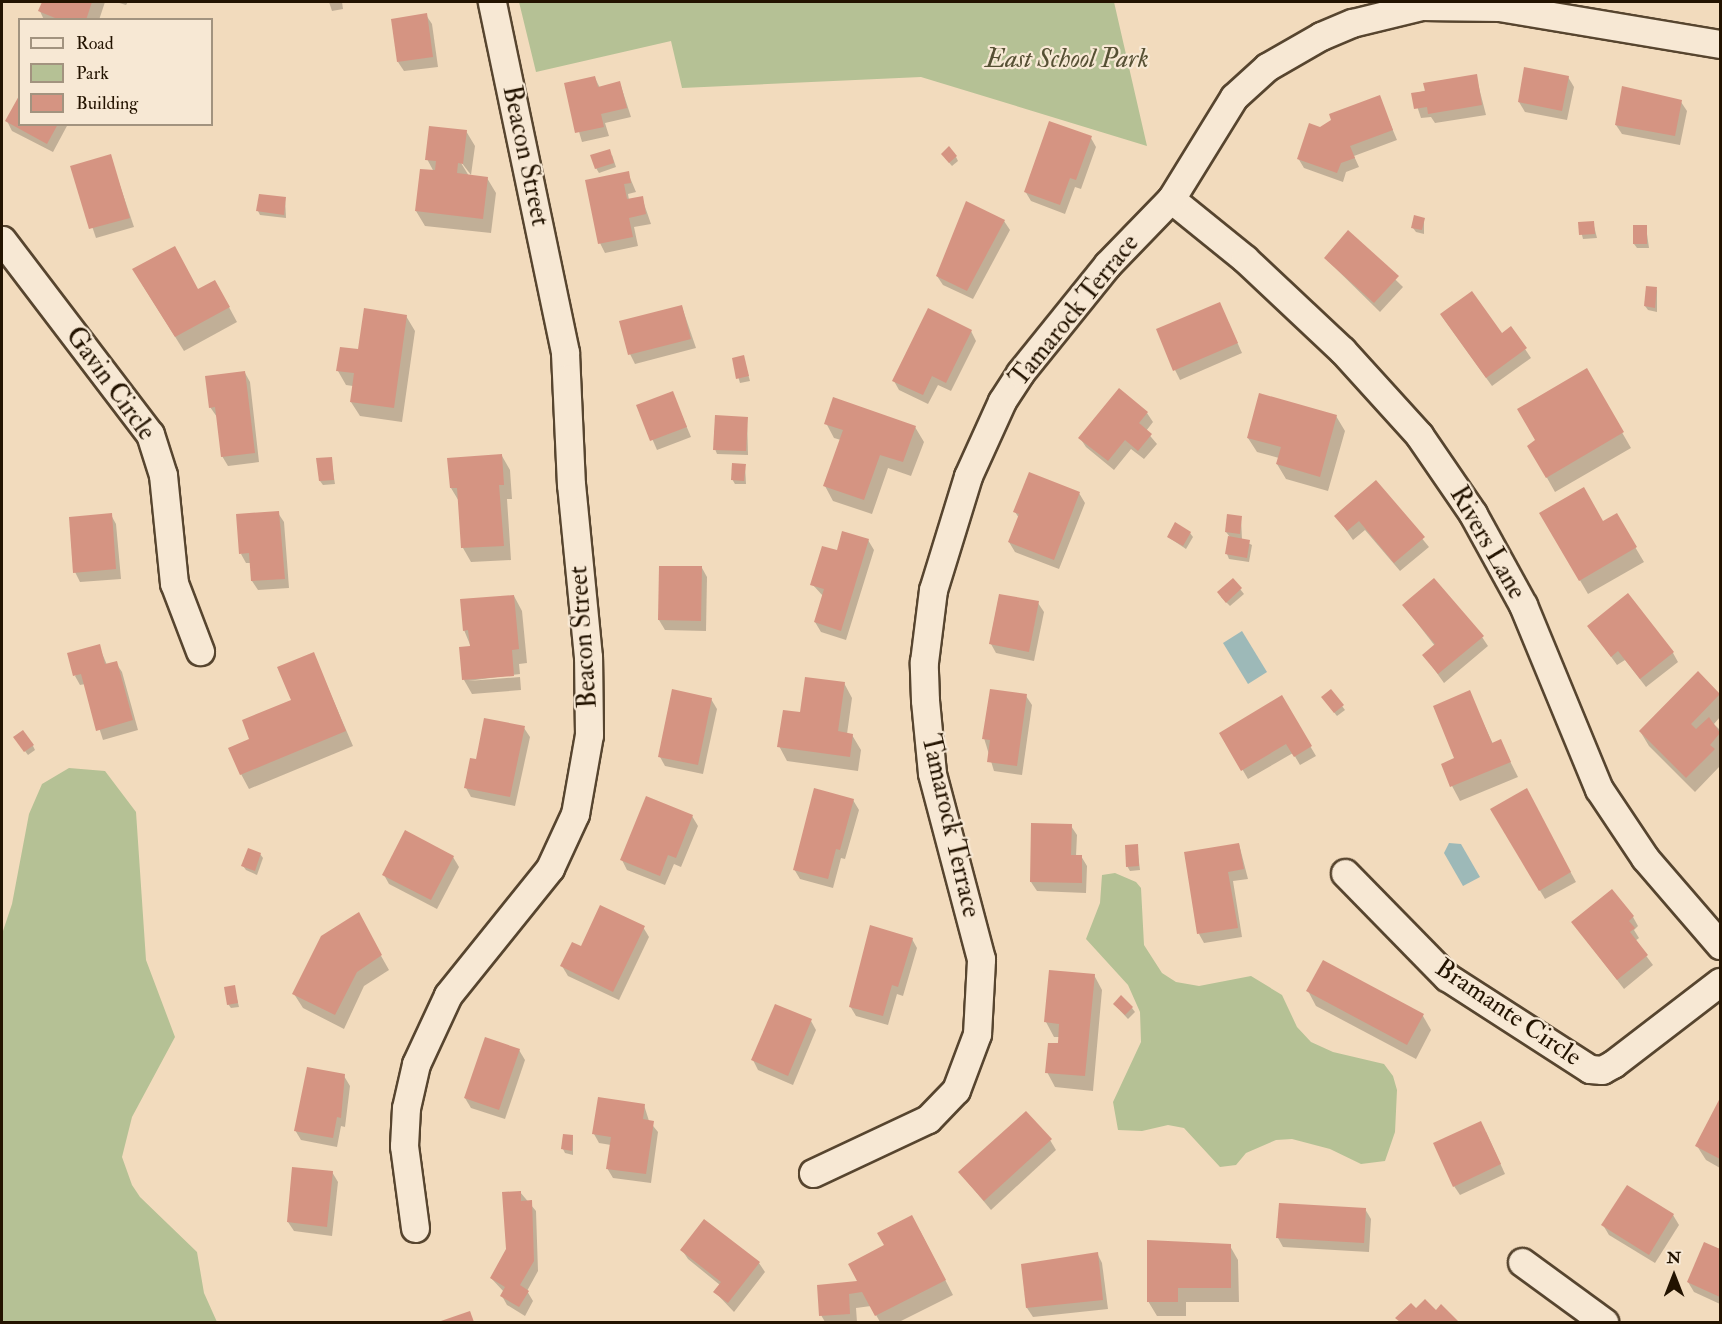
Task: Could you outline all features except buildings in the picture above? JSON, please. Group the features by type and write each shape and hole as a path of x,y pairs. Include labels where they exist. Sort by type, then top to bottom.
{"street":[{"name":"Beacon Street","path":"415,1228 404,1146 406,1108 416,1064 448,995 550,868 575,813 589,735 588,657 571,485 563,336 492,2"},
{"name":"Tamarock Terrace","path":"813,1173 928,1119 956,1090 971,1057 981,1011 981,959 953,861 927,740 924,662 940,557 972,467 1002,401 1020,373 1107,266 1171,199 1220,116 1250,81 1321,36 1375,16 1422,6 1460,4 1720,44"},
{"name":"Rivers Lane","path":"1171,199 1245,259 1342,350 1419,435 1473,514 1523,605 1599,789 1646,858 1720,945"},
{"name":"Gavin Circle","path":"2,240 150,434 163,475 174,583 200,651"},
{"name":"Bramante Circle","path":"1346,873 1425,957 1455,983 1584,1066 1598,1071 1613,1064 1720,982"},
{"path":"1522,1262 1604,1323"}],"green space":[{"name":"East School Park","path":"519,2 1114,2 1147,146 921,77 682,88 671,41 536,72"},
{"path":"69,768 105,771 136,812 146,960 175,1037 132,1117 122,1157 132,1185 140,1197 197,1252 204,1293 217,1322 2,1322 2,934 12,904 29,814 42,784"},
{"path":"1115,873 1136,882 1141,888 1144,945 1162,973 1176,982 1199,986 1251,976 1282,995 1297,1027 1311,1042 1333,1052 1384,1064 1393,1076 1397,1090 1395,1132 1385,1161 1361,1164 1330,1149 1292,1139 1276,1140 1246,1153 1236,1165 1220,1167 1184,1128 1168,1125 1142,1131 1118,1130 1113,1102 1141,1042 1140,1012 1128,985 1086,939 1100,903 1102,875"}],"water":[{"path":"1242,631 1267,672 1248,684 1223,643"},
{"path":"1449,843 1461,844 1480,877 1463,886 1444,853"}]}
